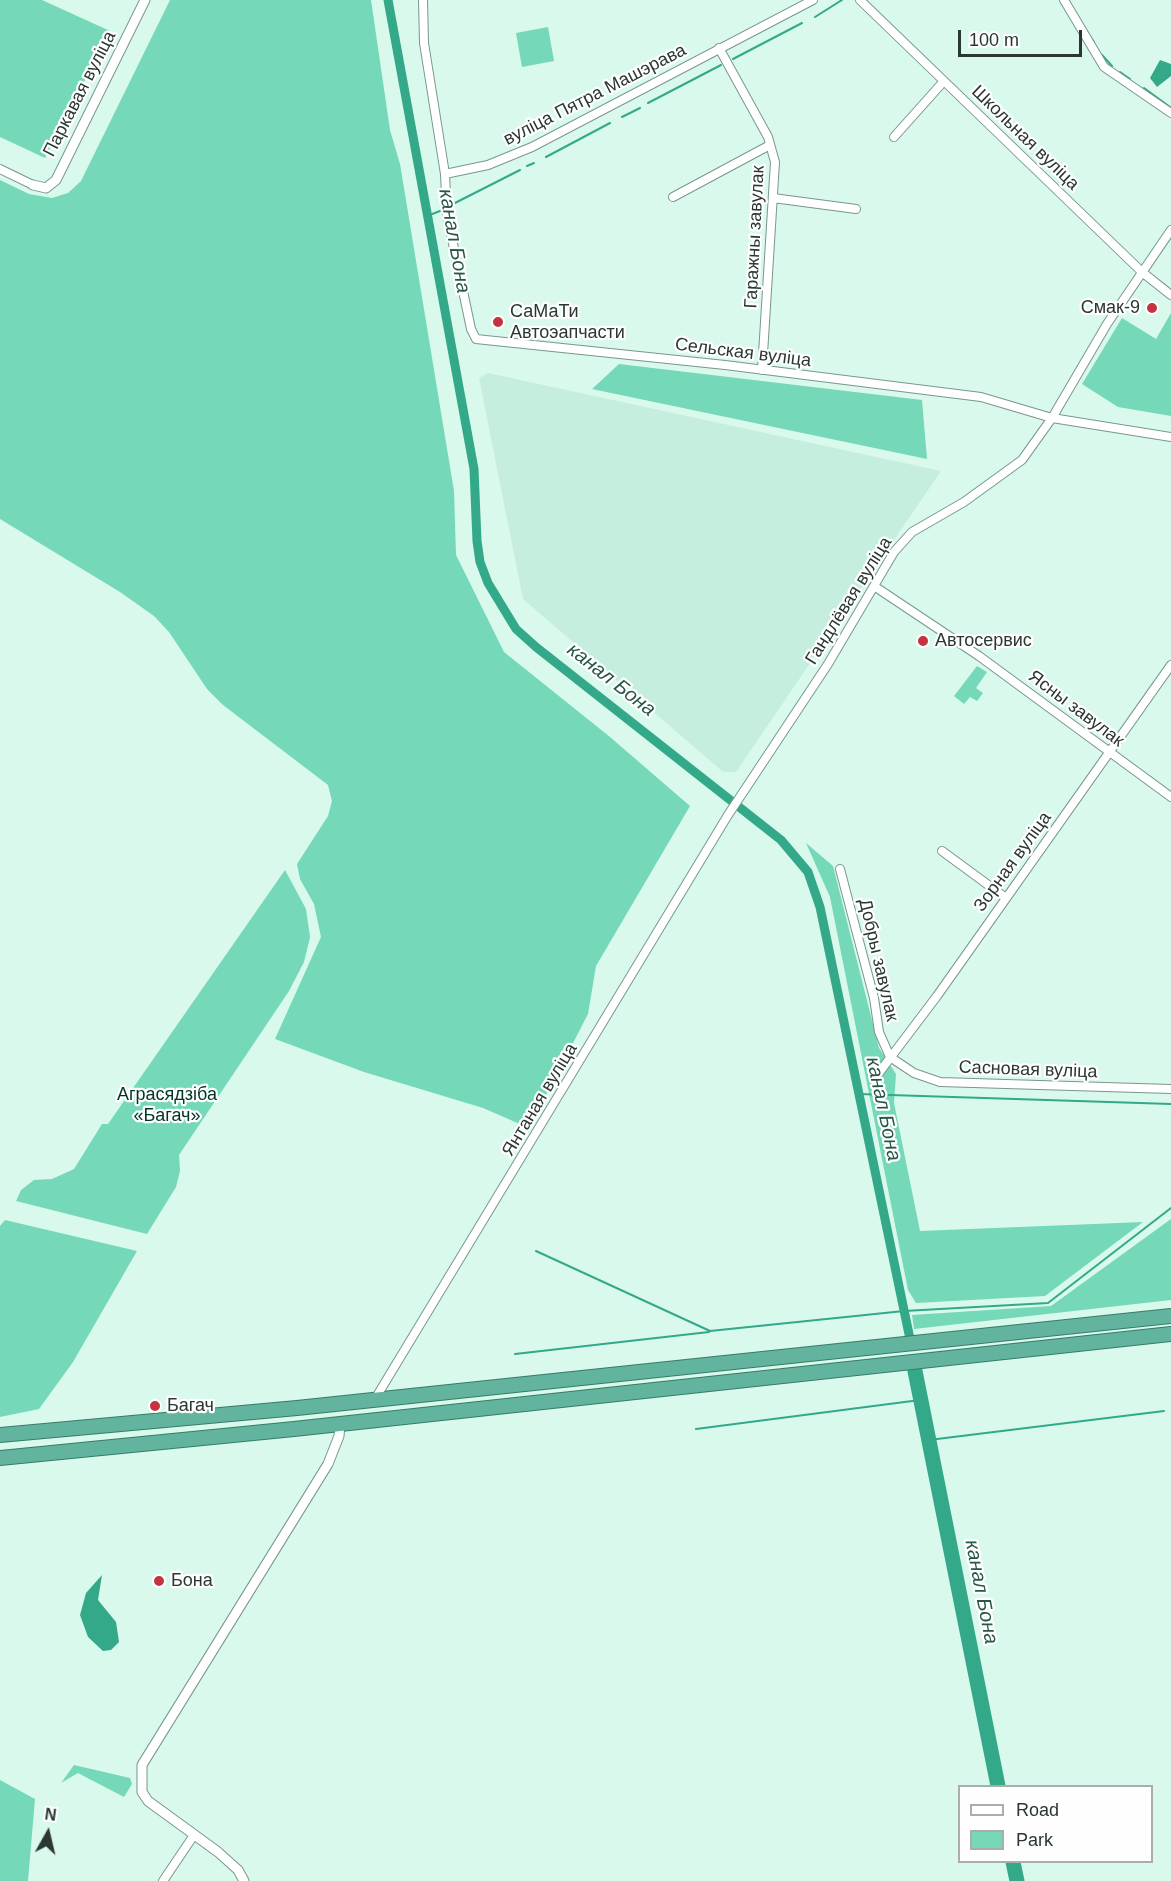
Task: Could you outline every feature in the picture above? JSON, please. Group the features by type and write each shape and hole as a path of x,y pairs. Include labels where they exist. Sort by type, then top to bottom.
{"highway":[{"path":"0,1435 375,1399 1171,1316"},
{"path":"0,1458 340,1424 1171,1334"}],"street":[{"name":"Паркавая вуліца","path":"33,185 46,188 56,180 145,0"},
{"path":"423,0 424,43 445,174"},
{"name":"вуліца Пятра Машэрава","path":"445,174 488,165 532,147 813,0"},
{"name":"Школьная вуліца","path":"860,0 1142,272 1171,295"},
{"path":"1064,0 1104,67 1171,112"},
{"name":"Гаражны завулак","path":"719,48 770,145 775,162 762,370"},
{"path":"894,137 944,81"},
{"path":"673,197 770,145"},
{"path":"0,169 33,185"},
{"name":"Сельская вуліца","path":"445,174 447,215 471,329 476,339 762,370 981,397 1052,418 1171,437"},
{"path":"773,198 856,209"},
{"name":"Гандлёвая вуліца","path":"728,815 828,664 901,542 912,532 964,502 1022,460 1052,418 1107,324 1171,230"},
{"name":"Ясны завулак","path":"874,586 979,656 1171,797"},
{"name":"Зорная вуліца","path":"878,1074 1171,665"},
{"name":"Янтаная вуліца","path":"375,1399 728,815"},
{"path":"942,852 1006,898"},
{"name":"Добры завулак","path":"840,869 874,998 879,1032 890,1057"},
{"name":"Сасновая вуліца","path":"890,1057 914,1073 940,1082 1171,1089"},
{"path":"244,1881 238,1870 148,1801 142,1792 142,1765 328,1464 339,1436 340,1424"},
{"path":"163,1881 194,1835"}],"shaded area":[{"path":"1160,60 1171,64 1171,76 1157,87 1150,78"},
{"path":"488,373 941,471 736,772 723,772 523,599 479,378"},
{"path":"102,1575 98,1600 116,1622 119,1642 111,1650 103,1651 88,1637 80,1615 86,1593"}],"green space":[{"path":"0,0 42,0 110,31 45,158 0,137"},
{"path":"170,0 371,0 390,130 400,164 454,491 456,555 504,652 610,737 690,806 596,966 588,1014 529,1128 483,1108 364,1072 275,1039 321,937 314,904 300,879 297,864 328,816 332,801 328,785 223,705 207,689 169,632 154,616 120,592 0,519 0,180 29,194 52,198 68,193 81,181"},
{"path":"548,27 554,61 522,67 516,33"},
{"path":"1171,313 1171,416 1118,407 1082,384 1122,318 1156,339"},
{"path":"619,364 922,400 927,459 592,389"},
{"path":"977,666 987,672 976,688 983,693 977,701 970,697 964,704 954,696"},
{"path":"806,843 833,866 879,1048 896,1074 894,1103 920,1231 1143,1222 1045,1296 916,1303 908,1290 830,897"},
{"name":"Аграсядзіба «Багач»","path":"285,870 306,909 310,937 304,962 289,991 179,1155 180,1171 176,1187 147,1234 16,1201 21,1190 34,1180 52,1179 74,1169 102,1124 108,1124"},
{"path":"1171,1219 1171,1300 914,1329 912,1315 1051,1306"},
{"path":"5,1220 137,1251 73,1362 39,1409 0,1417 0,1226"},
{"path":"74,1765 130,1778 132,1784 124,1797 78,1773 61,1783"},
{"path":"0,1780 35,1799 28,1881 0,1881"}],"waterway":[{"name":"канал Бона","path":"388,0 474,469 477,541 480,562 488,583 516,629 781,840 808,872 820,907 910,1339"},
{"path":"815,17 842,0"},
{"path":"733,59 802,23"},
{"path":"1089,35 1094,42"},
{"path":"1102,55 1112,66"},
{"path":"648,103 721,65"},
{"path":"1120,72 1130,79"},
{"path":"1144,88 1170,107"},
{"path":"622,117 640,108"},
{"path":"546,157 610,123"},
{"path":"527,166 534,163"},
{"path":"453,204 520,170"},
{"path":"427,216 440,211"},
{"path":"859,1094 1171,1104"},
{"path":"536,1251 710,1331 904,1311 1048,1303 1171,1208"},
{"path":"515,1354 709,1332"},
{"name":"канал Бона","path":"915,1371 998,1785"},
{"path":"696,1429 920,1400"},
{"path":"929,1440 1164,1411"},
{"name":"канал Бона","path":"1013,1863 1017,1881"}],"place":[{"name":"Смак-9","path":"1152,308"},
{"name":"СаМаТи Автоэапчасти","path":"498,322"},
{"name":"Автосервис","path":"923,641"},
{"name":"Багач","path":"155,1406"},
{"name":"Бона","path":"159,1581"}]}
